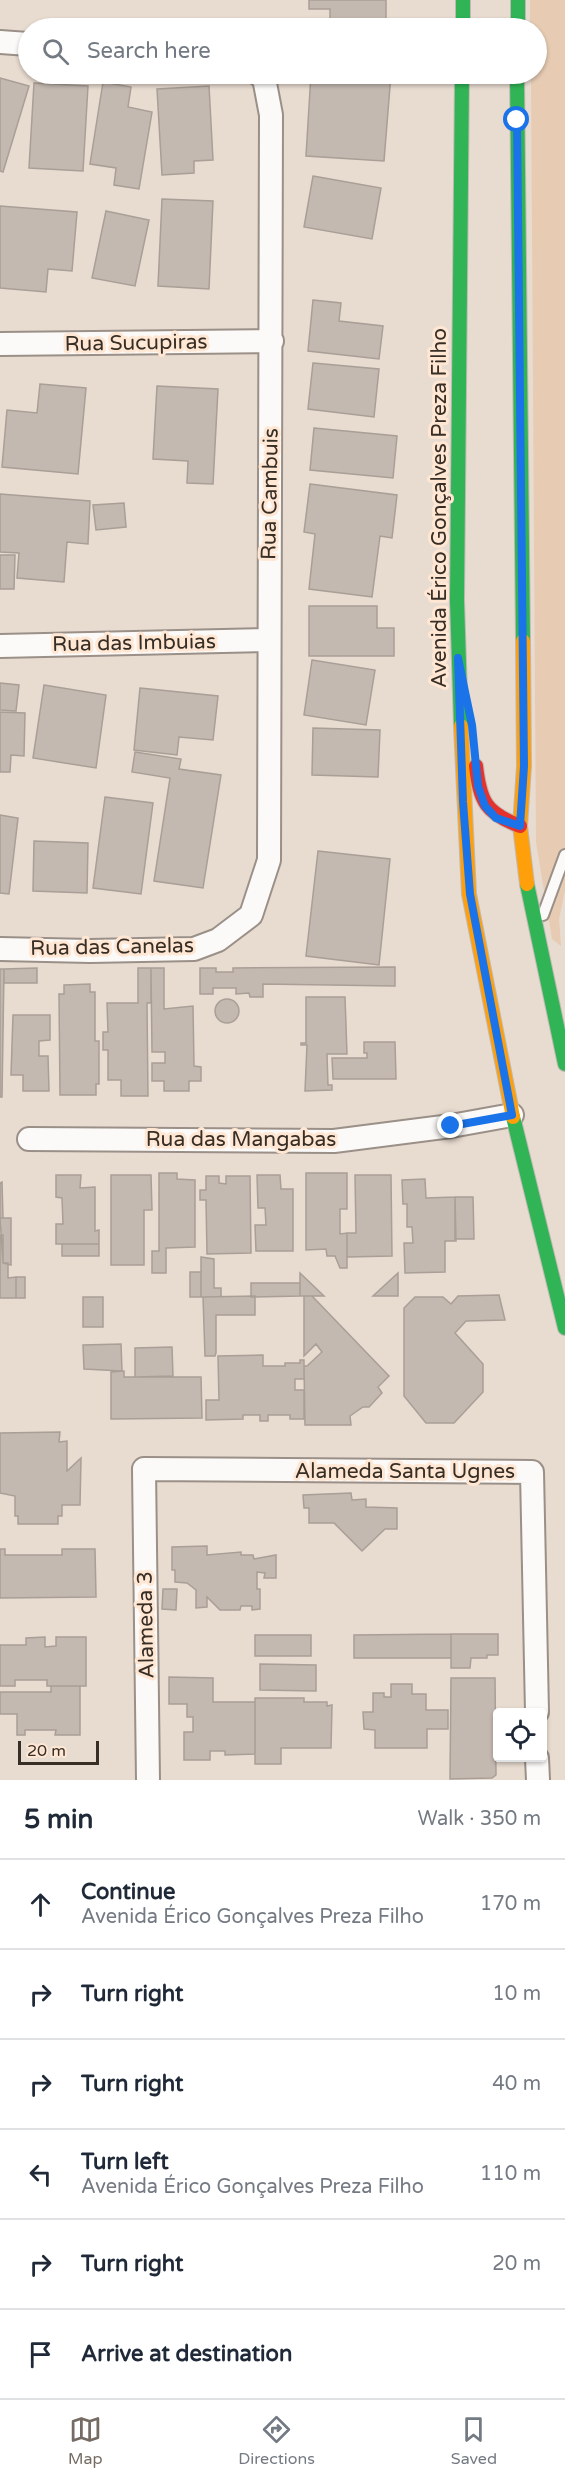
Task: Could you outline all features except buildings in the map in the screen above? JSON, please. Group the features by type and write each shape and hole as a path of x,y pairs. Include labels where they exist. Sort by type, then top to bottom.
{"main road":[{"path":"463,0 463,18"},
{"path":"518,0 518,18"},
{"name":"Avenida Érico Gonçalves Preza Filho","path":"462,84 458,658 463,802 470,894 512,1115 563,1312 565,1328"},
{"path":"517,84 524,766 520,826 524,869 565,1064"},
{"path":"458,658 472,725 478,786 485,806 496,818 520,826"}],"street":[{"path":"0,42 18,43"},
{"name":"Rua Cambuis","path":"251,915 268,860 272,341 271,115 265,84"},
{"name":"Rua Sucupiras","path":"0,344 272,341"},
{"name":"Rua das Imbuias","path":"0,646 268,640"},
{"name":"Rua das Canelas","path":"0,949 90,951 194,949 218,940 251,915"},
{"name":"Rua das Mangabas","path":"29,1139 334,1141 451,1126 512,1115"},
{"name":"Alameda Santa Ugnes","path":"144,1469 532,1472 537,1708"},
{"name":"Alameda 3","path":"144,1469 148,1780"},
{"path":"537,1762 538,1780"}],"lane":[{"path":"537,932 565,855"}],"shaded area":[{"path":"530,0 565,0 565,890 559,919 561,946 552,939 536,842 531,84 547,84 547,18 530,18"}],"traffic: fast":[{"path":"463,0 463,18"},
{"path":"518,0 518,18"},
{"path":"461,726 457,600 462,84"},
{"path":"517,84 523,641"},
{"path":"527,884 565,1064"},
{"path":"513,1117 565,1328"}],"traffic: slow":[{"path":"523,641 524,766 520,826 527,884"},
{"path":"461,726 469,894 513,1117"}],"traffic: jam":[{"path":"476,766 480,789 487,805 499,816 520,826"}],"route":[{"path":"451,1126 512,1115 470,894 463,802 458,658 472,725 478,786 485,806 496,818 520,826 524,766 517,120"}]}
